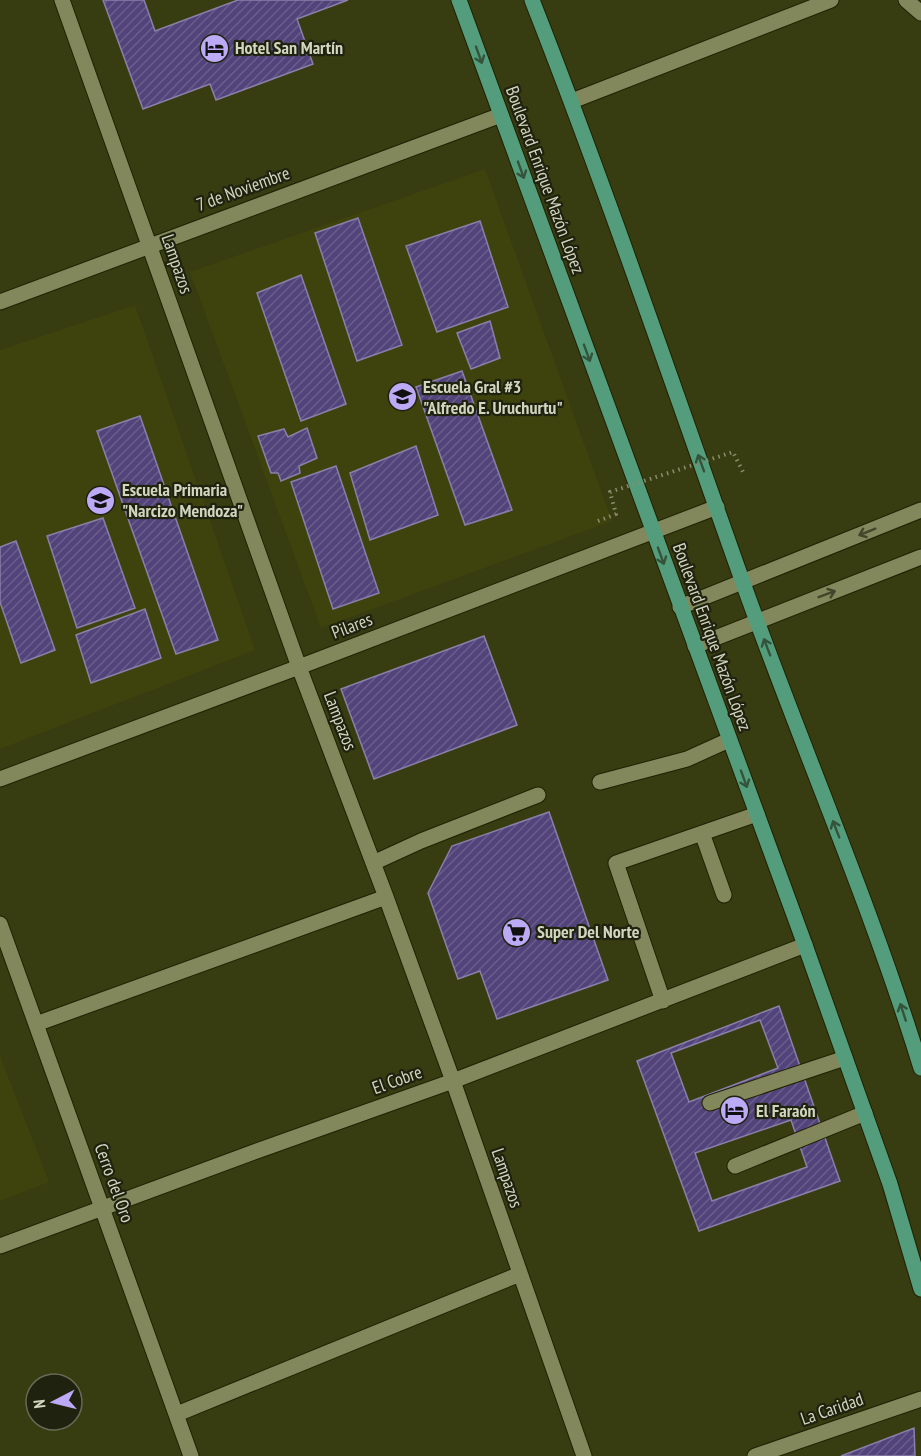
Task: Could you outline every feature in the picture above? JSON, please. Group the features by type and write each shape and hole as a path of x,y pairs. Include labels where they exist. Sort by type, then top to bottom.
{"main road":[{"name":"Boulevard Enrique Mazón López","path":"459,0 652,531 806,945 890,1184 921,1289"},
{"path":"532,0 572,101 742,582 886,964 921,1068"}],"street":[{"name":"Lampazos","path":"62,0 299,668 453,1082 584,1456"},
{"path":"572,101 831,0"},
{"path":"906,0 921,13"},
{"name":"7 de Noviembre","path":"0,302 501,115"},
{"name":"Pilares","path":"0,778 299,668 717,507"},
{"path":"680,607 921,510"},
{"path":"695,646 921,557"},
{"path":"600,782 687,759 729,740"},
{"path":"373,863 421,841 538,795"},
{"path":"663,1001 616,863 757,814"},
{"path":"702,833 724,895"},
{"path":"36,1024 386,897"},
{"name":"Cerro del Oro","path":"0,924 191,1456"},
{"name":"El Cobre","path":"0,1246 254,1152 453,1082 806,945"},
{"path":"710,1103 845,1058"},
{"path":"735,1166 865,1113"},
{"path":"177,1414 520,1274"},
{"name":"La Caridad","path":"755,1456 921,1399"}],"path":[{"path":"598,521 616,514 610,492 733,452 744,474"}],"shaded area":[{"name":"Escuela Gral #3 \"Alfredo E. Uruchurtu\"","path":"485,169 612,521 321,628 190,272"},
{"name":"Escuela Primaria \"Narcizo Mendoza\"","path":"135,305 255,650 0,749 0,350"},
{"path":"0,1056 49,1182 0,1201"}],"building":[{"name":"Hotel San Martín","path":"103,0 144,0 155,31 238,0 348,0 297,19 313,64 216,100 210,84 143,109"},
{"path":"358,218 402,345 357,361 315,233"},
{"path":"480,221 508,307 437,332 406,246"},
{"path":"301,275 346,404 301,421 257,293"},
{"path":"490,321 500,358 471,369 457,333"},
{"path":"462,371 512,510 465,525 416,387"},
{"path":"140,416 218,640 176,654 97,431"},
{"path":"307,428 317,458 299,466 300,473 281,481 278,473 271,473 258,436 284,429 288,437"},
{"path":"416,446 438,515 370,540 350,473"},
{"path":"336,466 379,593 333,609 291,482"},
{"path":"103,518 135,608 77,628 47,536"},
{"path":"16,541 55,650 21,663 0,602 0,547"},
{"path":"145,609 161,658 91,683 76,635"},
{"path":"484,636 517,725 374,779 341,689"},
{"name":"Super Del Norte","path":"549,812 608,980 497,1019 480,971 458,979 428,893 452,846"},
{"name":"El Faraón","path":"779,1006 840,1181 699,1231 637,1061","holes":["760,1020 778,1068 689,1102 671,1053","791,1120 807,1167 712,1201 695,1153"]},
{"path":"914,1428 915,1456 841,1456"}],"place":[{"name":"Hotel San Martín","path":"214,48"},
{"name":"Escuela Gral #3 \"Alfredo E. Uruchurtu\"","path":"402,397"},
{"name":"Escuela Primaria \"Narcizo Mendoza\"","path":"101,500"},
{"name":"Super Del Norte","path":"516,932"},
{"name":"El Faraón","path":"735,1111"}]}
